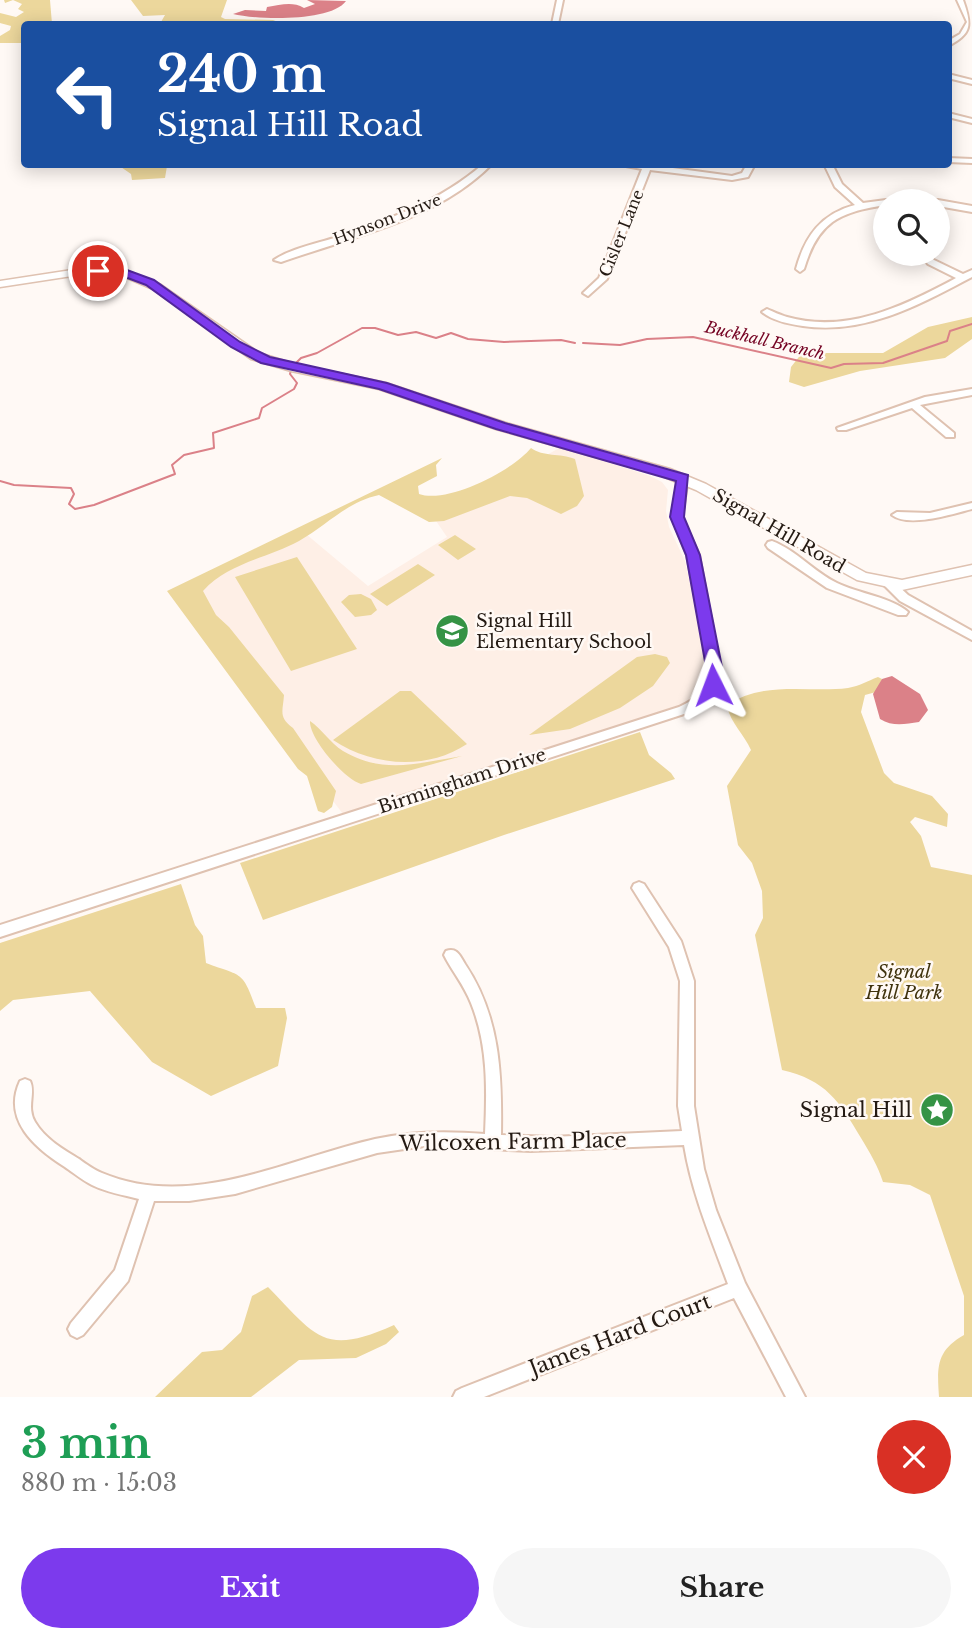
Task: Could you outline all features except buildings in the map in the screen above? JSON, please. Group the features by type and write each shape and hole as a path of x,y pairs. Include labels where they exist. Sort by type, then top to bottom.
{"main road":[{"name":"Signal Hill Road","path":"0,284 85,271 127,274 150,283 236,345 266,360 382,386 501,426 683,478 852,573 889,584 915,583 972,570"}],"street":[{"path":"556,21 560,0"},
{"path":"956,42 967,31 970,22 960,0"},
{"path":"952,77 972,82"},
{"path":"952,116 972,121"},
{"path":"952,160 972,161"},
{"name":"Hynson Drive","path":"278,260 431,203 467,184 484,168"},
{"path":"647,168 733,178 745,175 749,168"},
{"name":"Cisler Lane","path":"588,293 603,279 647,168"},
{"path":"830,168 838,185 861,206"},
{"path":"800,269 805,245 817,228 838,214 873,204"},
{"path":"950,205 972,209"},
{"path":"942,266 968,275"},
{"path":"767,312 780,319 812,324 866,323 904,310 968,275"},
{"path":"842,428 913,404 972,392"},
{"path":"913,404 950,435"},
{"name":"Birmingham Drive","path":"0,931 684,710 703,699 712,689 715,672 693,555 677,517 683,478"},
{"path":"897,515 930,516 972,506"},
{"path":"772,545 835,587 876,599 902,612"},
{"path":"835,587 852,573"},
{"path":"889,584 904,598 972,636"},
{"path":"639,888 676,945 687,981 686,1106 690,1138 708,1210 738,1288 796,1397"},
{"path":"451,955 477,993 490,1034 495,1067 493,1142"},
{"name":"Wilcoxen Farm Place","path":"25,1086 21,1110 25,1123 53,1151 98,1179 149,1192 188,1195 224,1190 397,1143 424,1139 566,1143 690,1138"},
{"path":"77,1329 122,1275 149,1192"},
{"name":"James Hard Court","path":"462,1397 738,1288"}],"shaded area":[{"path":"307,0 346,1 338,8 325,13 293,18 233,14 245,10 266,11 267,7 282,5 304,8 315,4"},
{"name":"Signal Hill Elementary School","path":"561,447 650,476 662,482 668,490 666,511 669,527 685,561 707,662 708,686 692,702 343,814 174,593 300,529 368,586 447,537 434,518"},
{"path":"892,676 920,694 928,710 919,722 894,724 880,719 873,694 882,679"}],"green space":[{"path":"13,0 50,0 52,21 21,21 21,43 0,43 0,36 10,30 11,26 0,23 0,13 16,17 24,12 18,9 22,4"},
{"path":"131,0 227,0 221,17 225,19 276,21 162,21 165,15 143,16"},
{"path":"122,168 167,168 165,178 132,180 131,174"},
{"path":"972,317 972,339 945,358 860,371 804,387 789,382 791,367 802,353 883,353 928,327"},
{"path":"531,448 541,453 575,459 584,496 577,506 561,514 527,498 510,496 444,521 429,522 379,495 347,508 299,541 236,567 203,591 216,615 229,627 284,695 282,713 285,720 336,791 332,807 324,813 318,811 307,776 298,769 167,591 442,458 436,465 437,476 418,486 419,494 431,496 462,490 510,466"},
{"path":"455,535 476,549 458,560 438,545"},
{"path":"297,557 357,649 291,671 235,577"},
{"path":"418,564 435,575 387,606 370,594"},
{"path":"361,594 371,599 377,610 371,615 355,617 341,602 349,595"},
{"path":"655,654 667,657 670,663 653,686 620,708 570,729 529,735 637,657"},
{"name":"Signal Hill Park","path":"878,677 882,679 876,692 865,695 861,712 884,773 894,783 932,796 948,814 947,827 915,817 910,822 921,836 931,867 972,875 972,1397 939,1397 940,1361 948,1347 964,1335 964,1296 930,1195 910,1185 883,1182 871,1154 830,1094 810,1080 782,1070 755,935 763,918 762,891 752,863 738,845 727,786 751,750 731,718 727,706 740,698 770,690 848,688"},
{"path":"400,691 411,691 467,744 434,758 399,762 365,755 333,740"},
{"path":"310,721 343,751 373,763 416,764 462,756 361,784 354,781 329,757 315,737"},
{"path":"640,732 649,755 675,779 504,835 263,920 240,863"},
{"path":"181,884 195,925 203,936 206,963 240,976 256,1008 285,1008 287,1018 278,1066 211,1096 152,1062 90,991 13,1000 0,1011 0,943"},
{"path":"268,1287 310,1329 322,1336 336,1340 351,1339 394,1325 399,1332 386,1344 356,1358 299,1360 251,1397 155,1397 202,1352 222,1350 241,1332 252,1296"}],"waterway":[{"name":"Buckhall Branch","path":"583,343 620,345 647,339 693,337 831,368 844,364 883,363 947,341 950,331 972,324"},
{"name":"Buckhall Branch","path":"294,365 301,358 317,353 362,328 375,328 398,335 416,332 436,338 451,333 468,339 504,342 561,340 575,343"},
{"name":"Buckhall Branch","path":"0,481 14,485 71,488 74,494 69,504 75,509 94,505 175,474 172,465 184,455 214,448 213,433 259,418 262,408 294,389 297,383 290,374 291,370"}],"place":[{"name":"Signal Hill Elementary School","path":"452,631"},
{"name":"Signal Hill","path":"937,1110"}],"route":[{"path":"98,271 127,274 150,283 246,352 266,360 365,381 533,436 683,478 678,494 677,517 693,555 714,667 713,685"}]}
